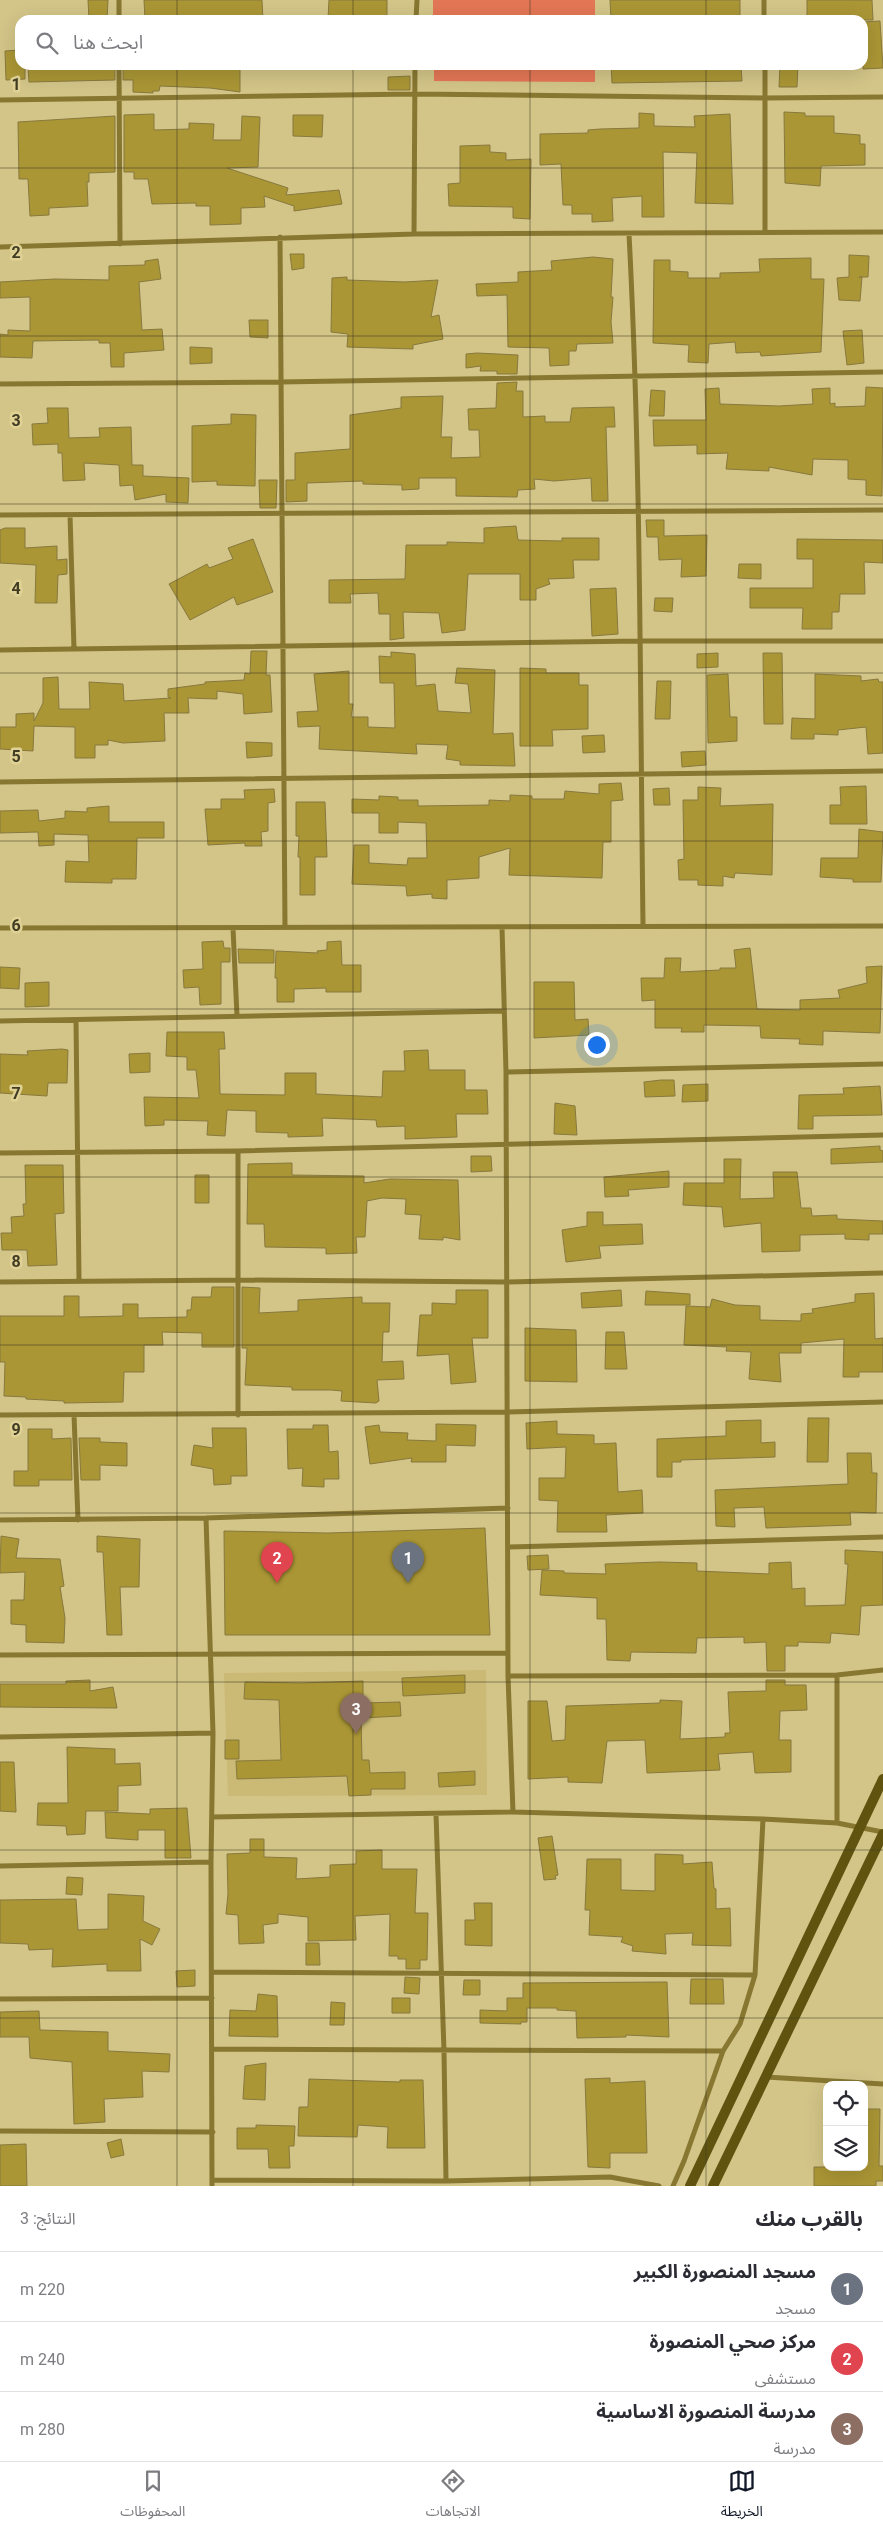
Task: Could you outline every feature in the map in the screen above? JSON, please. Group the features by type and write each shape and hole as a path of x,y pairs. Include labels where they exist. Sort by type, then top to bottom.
{"main road":[{"path":"690,2186 883,1780"},
{"path":"713,2186 764,2077 882,1838"}],"street":[{"path":"119,0 119,15"},
{"path":"416,15 417,0"},
{"path":"764,0 764,15"},
{"path":"119,70 120,244"},
{"path":"414,234 415,70"},
{"path":"765,70 765,232"},
{"path":"0,100 414,94 765,98 883,97"},
{"path":"0,247 414,234 883,232"},
{"path":"629,234 637,374 640,511 643,925"},
{"path":"280,237 281,646 285,927"},
{"path":"0,384 280,382 637,374 883,372"},
{"path":"0,515 282,515 883,510"},
{"path":"70,515 74,649"},
{"path":"0,650 640,641 883,641"},
{"path":"0,782 283,780 883,771"},
{"path":"0,928 643,925 883,926"},
{"path":"502,927 506,1072 505,1282 509,1547 508,1676 513,1812"},
{"path":"232,928 237,1016"},
{"path":"0,1021 503,1011"},
{"path":"76,1020 79,1280"},
{"path":"506,1072 883,1064"},
{"path":"0,1153 238,1151 506,1143 883,1136"},
{"path":"238,1151 238,1415"},
{"path":"0,1282 238,1280 505,1282 883,1273"},
{"path":"0,1415 506,1412 883,1402"},
{"path":"74,1416 78,1520"},
{"path":"0,1520 206,1518 508,1508"},
{"path":"206,1518 213,1734 211,1862 212,2183 446,2181 610,2177 659,2186"},
{"path":"509,1547 883,1537"},
{"path":"0,1656 210,1653 508,1653"},
{"path":"508,1676 838,1675 883,1670"},
{"path":"838,1675 838,1823"},
{"path":"0,1738 213,1734"},
{"path":"212,1817 513,1812 763,1819 861,1826 882,1838"},
{"path":"436,1814 444,2051 446,2181"},
{"path":"673,2186 684,2161 723,2051 740,2024 755,1975 763,1819"},
{"path":"0,1866 211,1862"},
{"path":"212,1972 755,1975"},
{"path":"0,1999 212,1998"},
{"path":"213,2049 723,2051"},
{"path":"764,2077 883,2084"},
{"path":"0,2131 213,2132"}],"shaded area":[{"path":"433,0 595,0 595,15 433,15"},
{"path":"434,70 595,70 595,82 434,81"},
{"path":"486,1670 487,1795 228,1796 224,1673"}],"building":[{"path":"88,0 108,0 107,15 89,15"},
{"path":"144,0 262,0 263,15 145,15"},
{"path":"329,0 387,0 387,15 328,15"},
{"path":"610,0 740,0 740,15 611,15"},
{"path":"807,0 872,0 873,20 868,20 868,15 807,15"},
{"path":"880,21 883,68 868,69 868,22"},
{"path":"15,50 15,70 25,70 25,79 6,80 5,51"},
{"path":"28,70 115,70 115,80 29,82"},
{"path":"123,70 240,70 240,92 210,88 160,86 159,91 153,91 153,93 133,92 133,80 123,80"},
{"path":"611,70 741,70 742,81 612,83"},
{"path":"780,70 798,70 797,87 779,87"},
{"path":"410,76 410,90 388,90 388,77"},
{"path":"784,112 805,113 805,116 834,116 834,133 860,135 860,144 865,144 865,165 821,166 820,186 785,183"},
{"path":"639,113 654,114 654,126 695,127 694,116 730,114 733,204 695,203 697,153 663,152 664,217 642,217 642,196 612,198 613,221 592,222 592,214 572,214 572,205 563,205 561,164 540,165 540,134 588,133 588,130 639,128"},
{"path":"154,114 154,130 189,129 189,123 214,124 213,140 241,140 242,116 260,117 258,167 227,168 288,188 286,195 339,190 342,204 294,211 294,206 264,196 265,207 241,208 241,224 210,225 210,206 196,206 196,203 152,204 148,179 134,179 134,172 124,172 124,115"},
{"path":"293,115 323,115 322,137 293,136"},
{"path":"115,116 115,172 89,173 89,182 87,182 88,206 49,208 49,215 30,216 28,179 19,179 18,122"},
{"path":"490,145 490,152 506,153 506,160 531,159 530,219 513,218 513,207 449,206 448,184 460,183 460,146"},
{"path":"290,254 304,254 304,268 292,270"},
{"path":"849,255 869,256 868,277 862,277 860,301 839,300 837,278 849,277"},
{"path":"593,257 613,259 611,322 613,343 577,344 576,351 569,351 569,365 550,366 549,348 508,347 507,295 477,296 476,284 518,282 518,272 552,270 551,261"},
{"path":"811,258 811,279 824,279 821,352 761,356 760,352 736,353 735,342 709,344 708,363 688,362 689,345 653,343 654,260 670,260 670,271 688,272 688,278 720,278 720,273 760,272 759,259"},
{"path":"158,259 161,279 139,282 142,330 162,329 164,350 124,353 124,367 111,367 110,343 99,343 99,340 33,341 32,358 0,357 0,334 8,335 8,330 30,331 30,297 0,298 0,282 55,279 109,280 109,266 145,265 145,261"},
{"path":"347,277 347,280 405,282 438,280 431,317 439,315 443,339 413,345 413,349 347,347 348,334 331,332 332,278"},
{"path":"249,320 268,320 268,338 250,337"},
{"path":"862,330 864,363 847,365 843,331"},
{"path":"190,347 212,348 212,363 190,364"},
{"path":"466,354 518,355 517,374 497,374 497,371 480,371 481,366 466,368"},
{"path":"517,382 516,391 523,391 523,417 545,416 545,422 570,422 572,408 614,407 615,427 606,427 608,501 592,501 591,478 554,481 534,479 535,489 518,490 517,497 456,496 456,478 419,478 419,489 402,490 402,485 363,484 363,481 307,483 307,501 286,502 286,480 295,480 295,453 350,449 350,415 401,408 401,397 443,396 441,437 452,437 451,458 480,457 479,430 469,430 468,409 496,408 497,383"},
{"path":"866,387 883,388 882,496 866,495 866,480 848,479 848,460 813,459 812,475 769,467 769,471 726,469 728,453 697,454 697,445 654,446 653,420 706,420 705,389 719,388 720,404 779,406 813,404 812,389 830,388 830,404 835,403 835,407 865,406"},
{"path":"651,390 665,391 664,416 649,416"},
{"path":"47,408 68,408 69,438 100,437 99,428 131,427 132,465 143,465 143,476 189,478 188,503 166,502 166,494 135,500 133,485 120,486 119,465 84,463 85,480 63,481 62,453 58,453 58,444 33,445 32,424 48,423"},
{"path":"231,414 256,415 255,486 217,485 217,481 192,482 192,426 231,424"},
{"path":"259,480 277,480 276,508 260,508"},
{"path":"646,520 664,520 664,536 707,535 706,576 681,577 682,559 659,560 658,537 647,537"},
{"path":"516,526 518,540 562,541 562,538 599,538 599,560 573,560 574,578 548,579 550,584 536,589 536,600 520,600 520,574 468,574 465,630 442,633 439,613 403,612 404,638 390,640 390,614 379,614 378,593 350,594 351,603 329,603 329,580 405,579 406,545 447,545 447,542 484,543 484,528"},
{"path":"5,528 25,528 25,548 57,546 57,560 67,559 67,574 58,575 57,603 35,603 36,565 0,563 0,530"},
{"path":"253,539 273,592 237,605 234,597 190,620 169,584 207,564 209,568 233,559 228,548"},
{"path":"797,539 883,540 883,563 864,562 865,594 840,594 839,612 832,612 832,629 802,629 803,608 750,608 750,588 813,588 813,559 797,559"},
{"path":"739,564 761,564 761,579 738,578"},
{"path":"616,588 618,634 592,636 590,589"},
{"path":"655,598 673,598 672,612 654,611"},
{"path":"251,651 267,651 266,675 270,675 272,712 244,714 243,694 217,691 217,699 188,698 189,713 164,713 165,741 123,743 108,740 108,745 95,745 95,758 75,758 75,727 34,726 33,751 0,749 0,727 16,727 16,714 34,713 34,721 43,703 43,678 58,677 59,709 90,709 89,682 123,684 124,701 171,698 168,697 168,689 205,684 205,682 244,680 245,673 250,674"},
{"path":"391,652 415,654 416,686 435,684 438,711 471,713 468,684 455,683 457,668 495,670 493,734 513,733 515,766 460,765 460,761 446,759 448,745 416,744 417,754 319,749 320,726 298,727 297,712 318,711 314,674 349,671 349,704 353,704 351,717 368,717 368,727 395,728 394,683 380,683 379,656 391,657"},
{"path":"718,653 718,667 697,668 697,654"},
{"path":"763,653 782,653 783,724 764,724"},
{"path":"520,668 546,669 546,673 579,673 579,685 588,685 588,729 552,730 553,746 520,746"},
{"path":"728,674 730,717 737,717 737,741 708,743 707,675"},
{"path":"815,674 861,676 861,681 878,679 879,682 883,682 883,753 868,754 866,727 838,730 838,735 814,734 814,739 791,739 792,718 815,719"},
{"path":"657,681 671,681 670,719 655,719"},
{"path":"604,735 605,752 583,753 582,736"},
{"path":"246,742 272,743 272,756 247,758"},
{"path":"705,751 706,765 682,767 681,752"},
{"path":"621,783 623,800 611,801 611,842 603,842 602,878 509,875 510,848 479,857 479,878 447,880 447,899 432,898 432,894 407,896 406,886 352,884 354,845 369,845 369,863 407,865 408,858 427,858 426,823 398,822 398,833 379,833 379,813 352,813 352,799 379,800 379,796 398,797 398,800 418,800 418,806 489,805 489,800 510,801 510,795 532,796 532,799 564,799 565,791 599,794 599,784"},
{"path":"866,786 867,824 830,824 830,805 841,805 840,787"},
{"path":"698,787 721,788 720,806 773,804 772,875 735,873 734,878 723,876 723,886 698,885 698,880 679,880 678,860 684,859 683,800 698,800"},
{"path":"669,788 670,805 654,805 653,789"},
{"path":"274,789 275,802 268,803 268,831 261,832 262,846 245,846 245,843 208,845 205,809 221,809 221,799 245,799 244,790"},
{"path":"296,802 325,802 327,857 315,857 315,895 300,895 300,857 298,857 299,836 296,836"},
{"path":"109,806 109,822 164,822 164,838 137,838 136,879 112,879 112,883 65,882 66,861 89,862 88,835 54,834 54,845 39,846 38,832 0,833 0,811 38,810 39,821 65,818 65,811 87,812 87,808"},
{"path":"859,829 883,832 881,882 853,882 853,879 820,877 821,858 858,858"},
{"path":"223,941 224,948 230,948 230,962 221,962 221,1004 200,1005 199,987 184,988 183,970 203,969 202,942"},
{"path":"341,941 342,965 361,965 361,992 326,992 326,988 294,989 294,1002 277,1002 277,978 275,978 276,951 318,953 317,951 327,950 327,942"},
{"path":"750,948 757,1009 800,1010 800,1000 840,998 838,990 867,983 866,967 882,966 880,1033 823,1031 823,1045 799,1044 800,1039 761,1038 760,1026 704,1025 704,1032 681,1032 682,1028 655,1028 655,1000 642,1001 641,978 664,978 665,958 681,958 680,972 736,968 734,950"},
{"path":"238,949 274,950 274,963 239,963"},
{"path":"0,967 20,968 19,989 0,988"},
{"path":"49,982 49,1006 25,1007 25,983"},
{"path":"534,982 574,982 575,1020 588,1019 589,1035 534,1038"},
{"path":"167,1032 224,1032 225,1049 219,1049 220,1094 285,1095 285,1073 316,1073 316,1094 382,1097 383,1071 405,1071 404,1051 428,1050 429,1070 465,1070 465,1090 487,1090 488,1114 456,1114 457,1137 405,1139 405,1126 377,1127 376,1120 322,1118 323,1136 288,1137 288,1133 256,1132 256,1111 227,1110 225,1136 207,1135 208,1121 164,1120 164,1125 145,1126 144,1097 199,1098 196,1070 187,1070 187,1057 166,1056"},
{"path":"68,1050 67,1083 48,1083 47,1096 0,1093 0,1054 28,1055 27,1051"},
{"path":"150,1053 150,1072 130,1073 129,1054"},
{"path":"674,1080 675,1096 645,1097 644,1082"},
{"path":"708,1084 708,1101 682,1102 683,1085"},
{"path":"880,1086 882,1115 813,1116 813,1129 798,1129 799,1095 844,1094 843,1088"},
{"path":"555,1103 575,1106 577,1135 554,1134"},
{"path":"880,1146 880,1150 883,1151 883,1162 831,1164 831,1149"},
{"path":"471,1156 491,1156 492,1171 471,1172"},
{"path":"724,1159 741,1159 740,1199 774,1198 773,1172 797,1172 801,1208 811,1208 812,1216 837,1215 837,1219 883,1221 883,1234 869,1234 869,1240 845,1239 845,1234 800,1235 800,1251 762,1252 761,1223 724,1227 722,1207 683,1205 684,1183 724,1183"},
{"path":"292,1163 292,1175 364,1176 364,1183 390,1179 458,1180 460,1240 443,1237 443,1240 419,1239 421,1215 405,1214 406,1199 382,1198 367,1201 365,1237 356,1237 357,1253 326,1254 326,1248 265,1247 264,1224 247,1224 248,1164"},
{"path":"25,1165 63,1165 64,1213 55,1214 57,1265 28,1266 27,1250 2,1250 1,1233 12,1233 11,1217 24,1216 23,1204 26,1204"},
{"path":"669,1171 669,1187 628,1190 629,1196 605,1197 604,1177"},
{"path":"195,1175 209,1175 209,1203 195,1203"},
{"path":"587,1212 603,1212 603,1225 642,1224 643,1244 599,1246 601,1258 566,1262 562,1230 587,1226"},
{"path":"212,1287 234,1287 234,1347 202,1347 202,1333 162,1332 163,1345 144,1345 144,1372 124,1372 123,1402 64,1403 64,1401 4,1396 5,1362 0,1362 0,1316 64,1316 64,1296 79,1296 79,1317 123,1316 123,1304 138,1304 138,1318 187,1317 187,1310 191,1310 192,1297 211,1297"},
{"path":"242,1287 260,1288 259,1313 298,1311 298,1300 362,1297 362,1303 390,1303 389,1332 383,1332 382,1362 403,1361 404,1379 377,1380 379,1401 376,1403 341,1401 342,1391 292,1390 292,1387 245,1385 247,1348 242,1348"},
{"path":"456,1290 488,1290 488,1338 472,1338 476,1382 451,1384 449,1354 417,1356 420,1315 432,1315 432,1303 456,1304"},
{"path":"621,1290 622,1306 582,1308 581,1293"},
{"path":"646,1291 690,1294 690,1305 645,1305"},
{"path":"874,1293 875,1339 883,1338 883,1372 859,1372 859,1377 843,1377 844,1339 801,1343 801,1353 779,1353 781,1382 749,1379 751,1352 726,1351 727,1347 684,1345 686,1306 710,1307 712,1299 735,1305 760,1306 760,1320 801,1321 801,1314 813,1313 812,1309 855,1302 855,1294"},
{"path":"525,1328 576,1330 577,1382 525,1381"},
{"path":"606,1332 624,1332 627,1369 605,1369"},
{"path":"808,1418 829,1418 828,1462 807,1462"},
{"path":"761,1420 761,1443 775,1442 775,1457 681,1460 681,1462 672,1462 672,1477 657,1477 657,1439 726,1436 726,1421"},
{"path":"557,1421 557,1434 594,1435 594,1444 616,1443 618,1492 642,1490 643,1513 606,1515 607,1532 557,1532 558,1501 539,1500 539,1478 565,1478 566,1447 527,1449 526,1423"},
{"path":"436,1424 476,1425 475,1446 446,1445 446,1462 411,1462 412,1458 370,1464 365,1427 379,1425 380,1432 408,1433 407,1440 436,1441"},
{"path":"313,1425 328,1425 329,1452 338,1451 339,1479 324,1479 324,1487 302,1486 303,1468 288,1469 287,1429 313,1429"},
{"path":"212,1428 246,1428 247,1476 231,1476 231,1484 214,1485 213,1469 191,1465 194,1445 213,1448"},
{"path":"28,1429 52,1429 52,1439 71,1438 72,1480 39,1480 39,1486 14,1486 14,1471 28,1471"},
{"path":"79,1438 100,1438 100,1442 127,1443 127,1466 100,1465 100,1480 81,1480"},
{"path":"847,1453 871,1453 872,1473 877,1473 876,1513 850,1512 851,1525 766,1528 764,1507 734,1508 735,1527 716,1526 715,1490 848,1484"},
{"path":"485,1528 490,1635 225,1635 224,1531 328,1533"},
{"path":"1,1536 19,1539 16,1558 60,1559 64,1586 60,1587 65,1618 64,1643 26,1642 26,1625 11,1624 11,1600 24,1600 25,1572 0,1573"},
{"path":"97,1536 140,1539 139,1587 120,1587 122,1635 107,1635 103,1552 97,1552"},
{"path":"845,1550 883,1552 883,1605 861,1606 859,1635 831,1633 830,1643 798,1642 798,1646 785,1646 785,1671 767,1671 766,1642 744,1643 744,1637 697,1638 696,1653 631,1652 630,1661 607,1660 606,1619 597,1619 597,1598 540,1595 542,1570 564,1571 564,1573 606,1574 605,1564 659,1562 697,1563 697,1571 769,1574 769,1563 791,1562 792,1589 805,1588 805,1606 845,1605 848,1564 845,1564"},
{"path":"548,1555 549,1569 528,1570 527,1556"},
{"path":"465,1675 465,1693 403,1696 402,1678"},
{"path":"90,1680 90,1691 113,1687 117,1708 0,1707 0,1684 66,1684 66,1681"},
{"path":"766,1680 785,1680 785,1685 806,1685 807,1710 780,1711 779,1740 791,1740 791,1772 755,1773 753,1752 718,1754 720,1770 647,1773 645,1740 607,1741 602,1783 568,1782 568,1777 528,1779 528,1701 547,1701 552,1741 565,1740 566,1706 660,1703 660,1700 682,1701 680,1739 725,1737 725,1733 730,1733 728,1692 766,1691"},
{"path":"363,1681 363,1703 400,1702 401,1716 361,1718 362,1760 369,1760 370,1773 405,1772 405,1789 371,1789 371,1795 349,1796 347,1776 237,1779 236,1761 281,1760 279,1700 244,1699 245,1682"},
{"path":"225,1740 239,1740 239,1759 225,1759"},
{"path":"67,1747 115,1749 115,1764 140,1763 141,1785 118,1786 118,1811 86,1811 85,1834 67,1835 66,1826 37,1825 38,1803 68,1803"},
{"path":"0,1762 14,1762 16,1812 0,1811"},
{"path":"475,1771 475,1785 439,1787 438,1773"},
{"path":"187,1808 191,1858 165,1858 165,1830 138,1830 138,1840 106,1838 105,1812 150,1814 150,1809"},
{"path":"552,1836 558,1875 555,1876 556,1879 544,1880 538,1838"},
{"path":"250,1839 264,1839 264,1857 297,1858 296,1879 330,1877 330,1865 356,1864 356,1851 382,1850 382,1869 417,1869 415,1913 428,1913 427,1960 420,1960 420,1969 406,1969 406,1959 398,1959 398,1956 389,1956 390,1914 355,1916 356,1940 308,1941 308,1917 278,1914 278,1923 263,1925 264,1943 239,1944 238,1915 226,1914 228,1894 227,1854 250,1853"},
{"path":"655,1854 683,1855 683,1864 712,1862 714,1888 716,1889 716,1909 730,1908 731,1946 692,1945 693,1933 665,1934 666,1954 632,1951 633,1946 621,1942 623,1937 589,1935 590,1910 585,1910 587,1859 621,1859 621,1890 655,1891"},
{"path":"67,1877 83,1878 82,1895 66,1894"},
{"path":"108,1894 144,1896 143,1921 160,1929 152,1945 140,1939 141,1971 107,1971 107,1964 52,1967 53,1949 29,1950 28,1944 0,1943 0,1900 76,1899 78,1930 108,1929"},
{"path":"474,1903 492,1903 492,1946 465,1945 465,1920 475,1920"},
{"path":"306,1943 319,1943 320,1965 306,1965"},
{"path":"195,1970 195,1986 177,1987 176,1971"},
{"path":"405,1977 420,1978 419,1994 404,1993"},
{"path":"691,1979 723,1979 724,2004 690,2004"},
{"path":"464,1980 480,1980 480,1995 463,1995"},
{"path":"667,1982 669,2037 626,2035 626,2037 577,2038 576,2011 557,2010 557,2008 527,2008 527,2022 521,2022 521,2024 480,2023 480,2010 507,2011 507,1998 523,1998 523,1983"},
{"path":"258,1994 277,1996 278,2037 229,2036 230,2010 256,2011"},
{"path":"392,1998 410,1998 410,2013 392,2013"},
{"path":"331,2002 345,2003 344,2025 330,2025"},
{"path":"39,2011 40,2030 108,2032 108,2051 170,2054 169,2072 142,2071 143,2097 104,2099 105,2122 74,2124 72,2062 30,2058 29,2037 0,2037 0,2012"},
{"path":"266,2063 265,2100 243,2099 245,2066"},
{"path":"610,2078 610,2083 645,2081 647,2153 610,2153 610,2168 588,2167 585,2079"},
{"path":"309,2079 400,2082 400,2080 423,2080 425,2148 387,2148 388,2127 358,2125 357,2137 298,2136 299,2107 308,2107"},
{"path":"868,2109 880,2109 879,2166 883,2166 883,2181 876,2181 876,2186 814,2186 814,2167 823,2167 823,2171 868,2171"},
{"path":"256,2125 295,2126 294,2146 289,2146 290,2168 269,2168 268,2149 237,2149 237,2128 256,2128"},
{"path":"121,2139 124,2155 111,2158 107,2143"},
{"path":"26,2144 27,2186 0,2186 0,2145"}],"place":[{"name":"مركز صحي المنصورة","path":"277,1583"},
{"name":"مسجد المنصورة الكبير","path":"408,1583"},
{"name":"مدرسة المنصورة الاساسية","path":"356,1734"}]}
